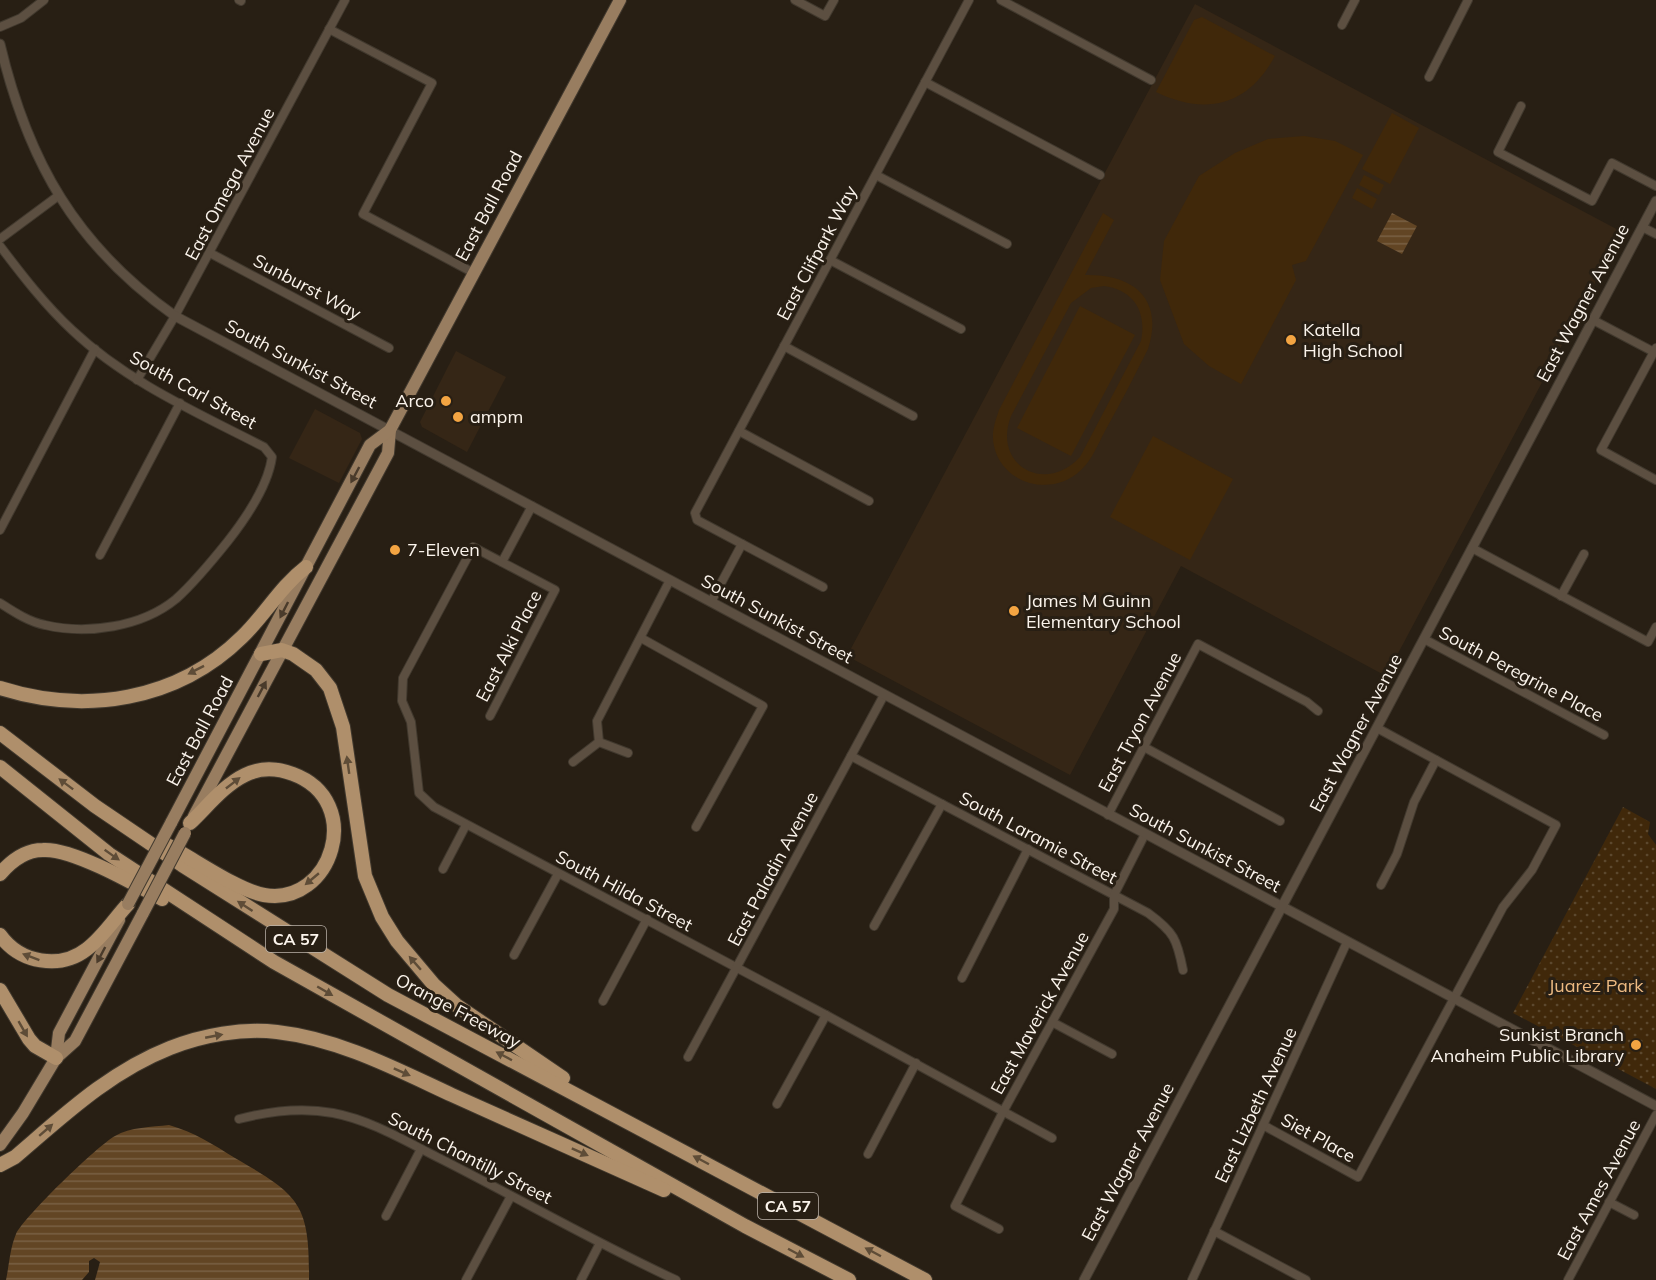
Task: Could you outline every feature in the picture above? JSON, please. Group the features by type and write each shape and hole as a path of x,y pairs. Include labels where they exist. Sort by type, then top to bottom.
{"highway":[{"path":"0,688 57,702 116,701 143,696 202,668 231,647 260,617 288,581 306,567"},
{"path":"261,654 282,650 316,670 335,699 343,727 361,861 382,917 397,941 434,985 456,1005 612,1112"},
{"name":"Orange Freeway","path":"0,733 95,806 278,928 388,994 925,1280"},
{"name":"CA 57","path":"0,767 110,854 274,962 745,1226 849,1280"},
{"path":"95,806 249,891 267,895 291,891 308,884 326,864 334,841 332,812 320,791 299,776 269,768 243,776 188,828"},
{"path":"0,874 14,860 32,851 51,850 63,853 125,879 274,962"},
{"path":"0,935 13,949 27,957 58,961 88,948 129,904"},
{"path":"0,990 28,1039 35,1046 56,1058"},
{"path":"0,1165 15,1157 92,1091 140,1061 171,1047 204,1038 239,1031 275,1031 341,1046 745,1226"}],"main road":[{"name":"East Ball Road","path":"0,1145 23,1113 56,1058 75,1041 388,453 390,430 620,0"},
{"name":"East Ball Road","path":"56,1058 59,1033 370,445 390,430"}],"street":[{"path":"0,27 21,18 44,0"},
{"name":"East Omega Avenue","path":"137,380 176,316 345,0"},
{"path":"795,0 825,16 834,0"},
{"name":"East Clifpark Way","path":"742,544 697,520 695,513 969,0"},
{"path":"1001,0 1151,80"},
{"path":"1342,25 1355,0"},
{"path":"1429,77 1468,0"},
{"path":"329,29 432,83 363,214 474,273"},
{"name":"South Sunkist Street","path":"0,44 9,83 26,129 58,196 90,242 130,281 176,316 1656,1106"},
{"path":"925,82 1100,175"},
{"path":"1521,106 1498,152 1592,201 1612,163 1656,186"},
{"path":"876,175 1007,244"},
{"path":"0,239 58,196"},
{"name":"East Wagner Avenue","path":"1084,1280 1656,201"},
{"path":"1642,226 1656,234"},
{"name":"South Carl Street","path":"0,246 56,314 95,349 137,380 264,447 272,457 270,470 240,525 209,565 174,600 138,619 104,628 71,629 43,625 16,614 0,603"},
{"name":"Sunburst Way","path":"210,253 389,348"},
{"path":"830,260 961,329"},
{"path":"1593,320 1655,350 1601,450 1656,480"},
{"path":"784,346 913,416"},
{"path":"0,530 95,349"},
{"path":"100,555 180,403"},
{"path":"739,431 869,501"},
{"path":"502,562 532,506"},
{"path":"711,602 742,544 823,587"},
{"name":"South Hilda Street","path":"502,562 473,547 403,678 402,701 411,722 419,792 434,807 466,825 647,919 1052,1138"},
{"path":"1472,548 1648,642 1656,627"},
{"path":"1561,596 1584,554"},
{"name":"East Alki Place","path":"490,716 555,590 502,562"},
{"path":"599,742 597,720 670,580"},
{"path":"641,638 763,706 696,826"},
{"name":"South Peregrine Place","path":"1424,639 1604,735"},
{"name":"East Tryon Avenue","path":"1108,814 1198,644 1307,702 1318,711"},
{"name":"East Paladin Avenue","path":"688,1057 884,695"},
{"path":"1377,728 1556,825 1528,876 1503,907 1454,998"},
{"path":"599,742 628,753"},
{"path":"573,762 599,742"},
{"path":"1144,747 1280,821"},
{"name":"South Laramie Street","path":"851,756 1114,895 1171,929 1179,946 1183,970"},
{"path":"1381,885 1397,854 1414,802 1436,760"},
{"path":"874,926 942,804"},
{"path":"442,869 466,825"},
{"name":"East Maverick Avenue","path":"999,1229 955,1206 1004,1110 1114,909 1114,895 1144,834"},
{"path":"962,978 1028,849"},
{"path":"514,955 558,874"},
{"path":"603,1001 647,919"},
{"name":"East Lizbeth Avenue","path":"1192,1280 1347,942"},
{"name":"Siet Place","path":"1263,1125 1358,1177 1454,998"},
{"path":"777,1104 826,1015"},
{"path":"1052,1022 1112,1054"},
{"path":"868,1154 916,1063"},
{"name":"South Chantilly Street","path":"239,1119 284,1110 334,1113 370,1125 676,1280"},
{"name":"East Ames Avenue","path":"1568,1280 1656,1115"},
{"path":"386,1216 421,1149"},
{"path":"466,1280 511,1196"},
{"path":"1609,1202 1634,1215"},
{"path":"1214,1231 1306,1280"},
{"path":"581,1280 600,1243"}],"shaded area":[{"name":"Katella High School","path":"1195,4 1622,232 1386,676 1181,566 1070,775 847,656"},
{"path":"1392,213 1417,226 1402,254 1377,241"},
{"path":"456,351 506,377 467,452 422,427 420,422"},
{"path":"315,409 360,433 362,439 339,483 289,458"},
{"path":"169,1125 187,1131 211,1144 257,1171 287,1193 303,1217 309,1254 309,1280 95,1280 100,1262 94,1258 89,1261 89,1272 82,1280 6,1280 16,1234 32,1213 78,1167 106,1142 121,1133"}],"green space":[{"path":"1202,17 1275,56 1252,86 1239,96 1224,102 1192,104 1156,92 1194,20"},
{"path":"1392,113 1419,128 1390,184 1362,169"},
{"path":"1304,136 1335,141 1363,155 1306,261 1292,265 1296,280 1241,384 1209,366 1184,344 1160,280 1164,241 1199,176 1235,153 1268,139"},
{"path":"1364,175 1384,185 1379,195 1359,185"},
{"path":"1357,188 1377,199 1372,209 1352,198"},
{"path":"1103,213 1114,220 1085,275 1118,279 1131,285 1148,303 1152,316 1152,331 1148,349 1122,401 1085,466 1070,478 1044,485 1018,478 999,460 993,437 999,410","holes":["1104,286 1123,292 1136,304 1142,321 1141,341 1080,457 1066,468 1052,474 1038,474 1025,469 1015,461 1009,448 1007,433 1011,416 1071,303 1091,288"]},
{"path":"1080,306 1135,335 1071,456 1017,428"},
{"path":"1153,436 1233,479 1190,560 1110,517"},
{"name":"Juarez Park","path":"1623,807 1650,822 1648,834 1656,845 1656,1089 1513,1013"}],"place":[{"name":"Katella High School","path":"1291,340"},
{"name":"Arco","path":"446,401"},
{"name":"ampm","path":"458,417"},
{"name":"7-Eleven","path":"395,550"},
{"name":"James M Guinn Elementary School","path":"1014,611"},
{"name":"Sunkist Branch Anaheim Public Library","path":"1636,1045"}]}
